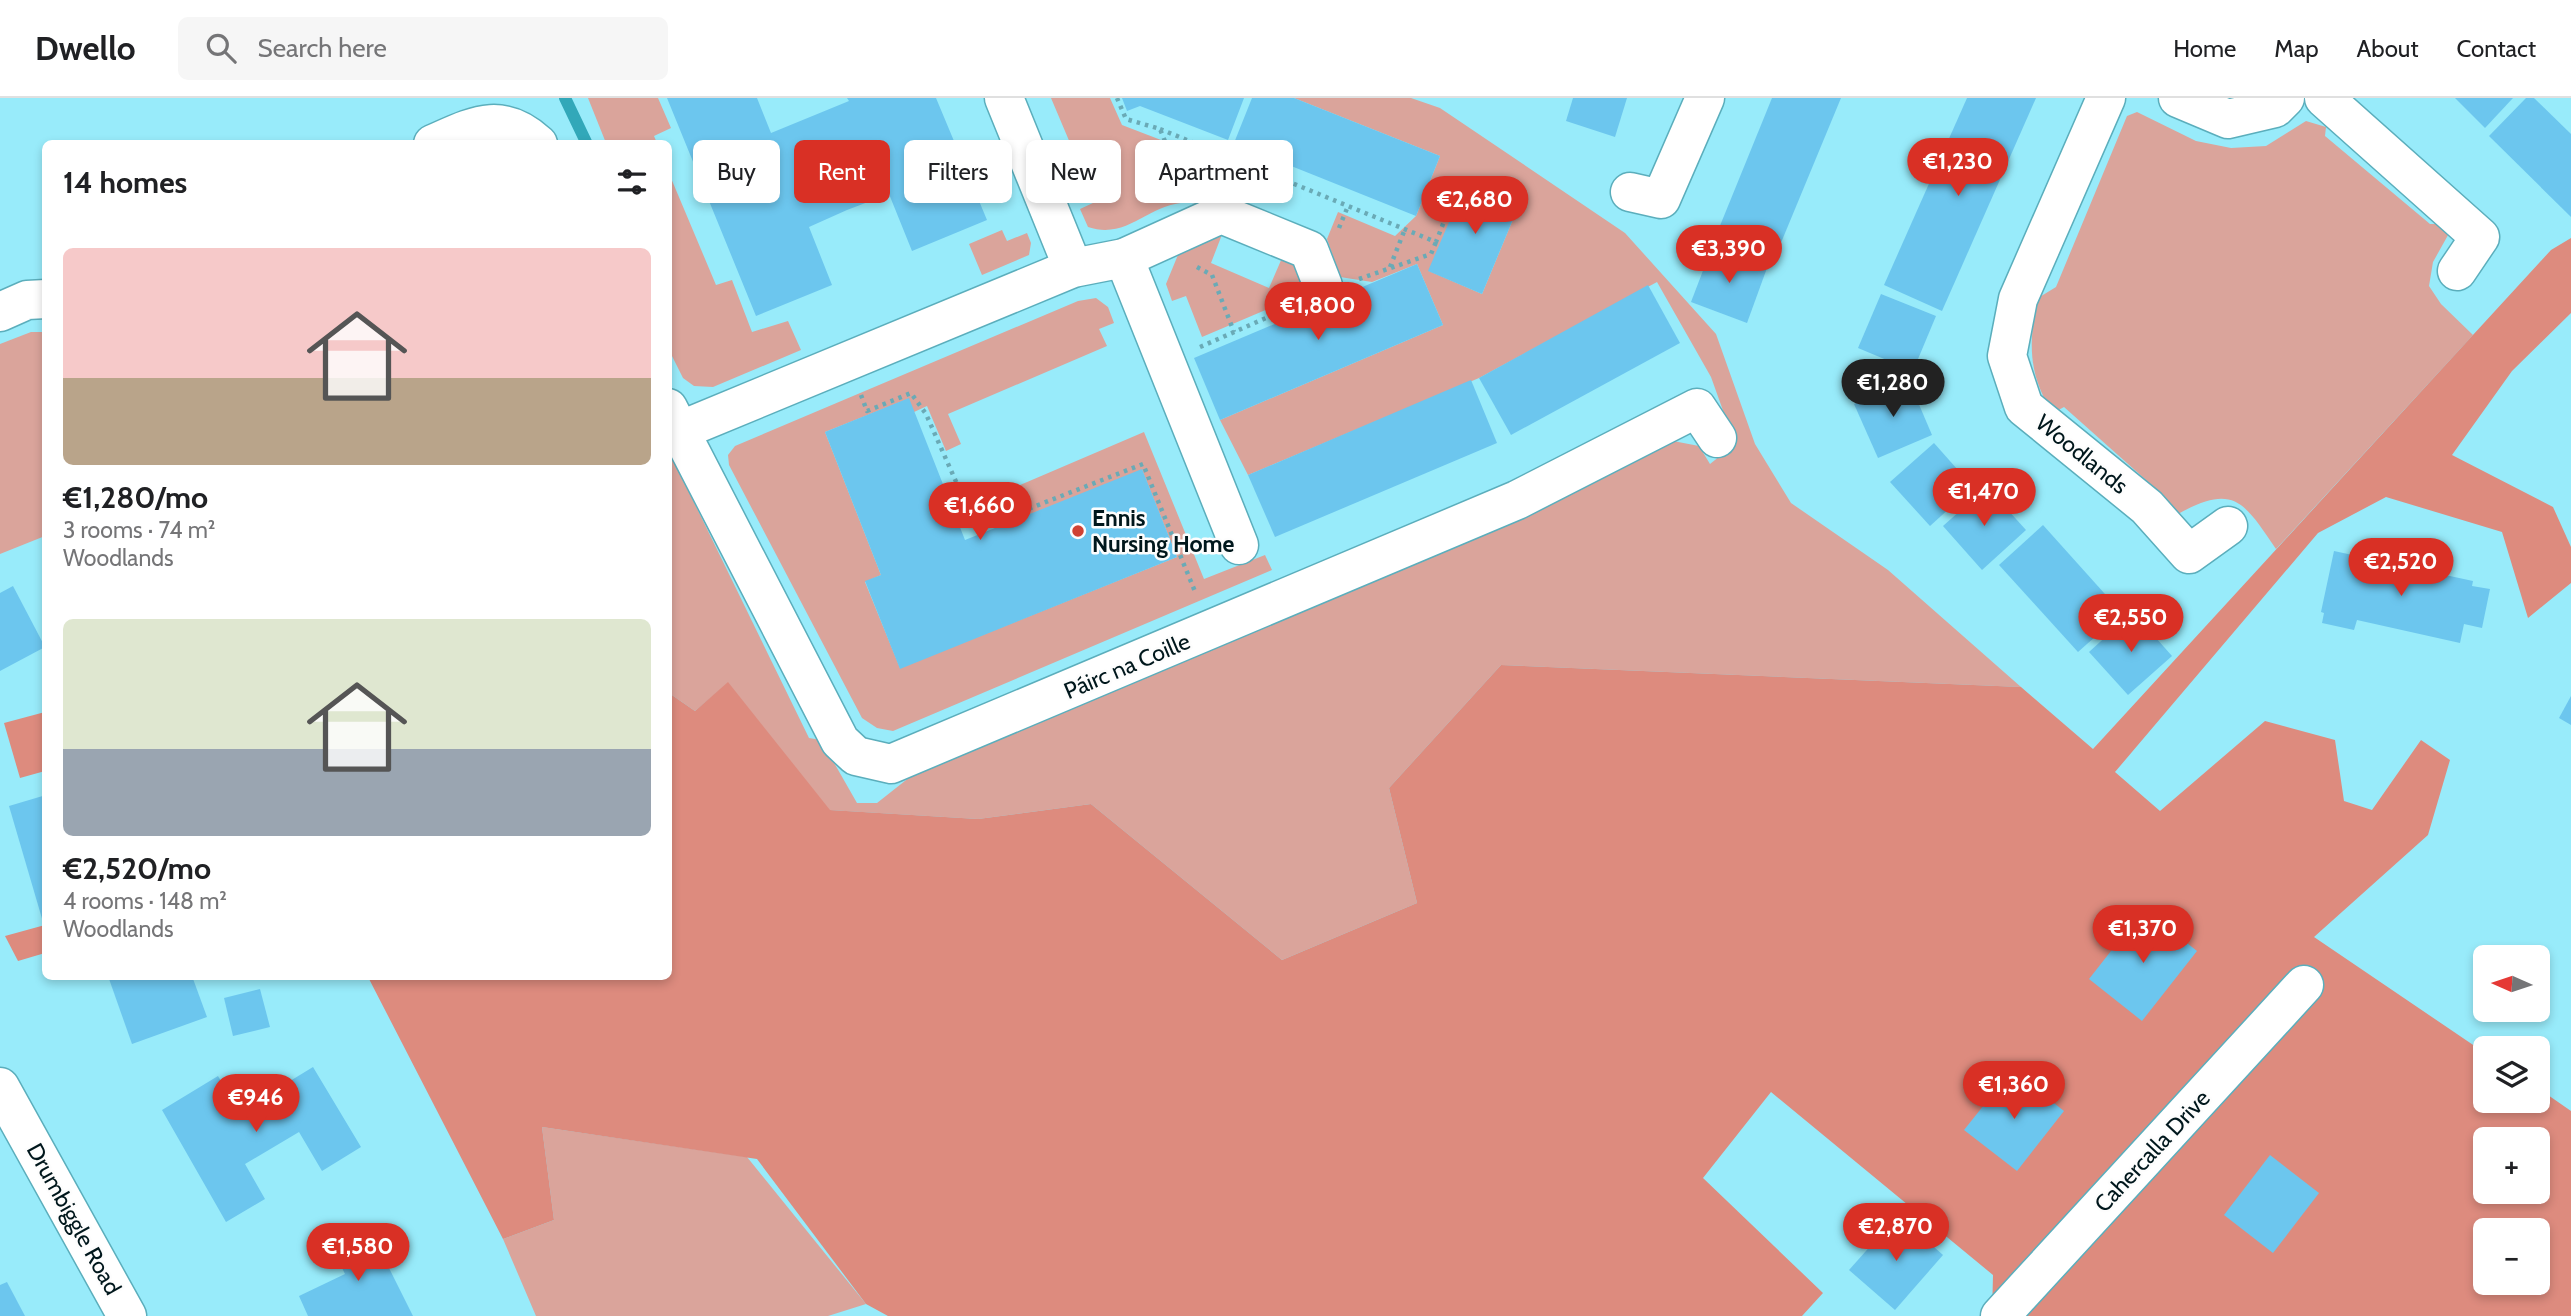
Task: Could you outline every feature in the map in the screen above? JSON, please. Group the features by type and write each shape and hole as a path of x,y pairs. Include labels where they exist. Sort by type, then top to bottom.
{"street":[{"path":"1004,98 1073,268"},
{"path":"1630,192 1661,199 1705,98"},
{"name":"Woodlands","path":"2106,98 2018,299 2007,356 2024,407 2147,507 2189,554 2228,526"},
{"path":"2178,98 2228,119 2275,108 2285,98"},
{"path":"2324,98 2480,237 2457,271"},
{"path":"442,140 477,125 519,127 534,140"},
{"name":"Páirc na Coille","path":"1325,290 1308,250 1221,214 1124,258 1073,268 848,362 674,420 840,741 856,756 891,764 909,759 1517,500 1697,408 1717,438"},
{"path":"1124,258 1239,545"},
{"path":"0,313 27,300 42,299"},
{"name":"Cahercalla Drive","path":"2000,1316 2304,985"},
{"name":"Drumbiggle Road","path":"0,1087 127,1316"}],"path":[{"path":"1160,129 1436,242"},
{"path":"1164,362 1325,290 1431,254 1455,193"},
{"path":"1338,229 1348,206"},
{"path":"1390,268 1405,229"},
{"path":"848,362 867,411 912,393 926,414 978,529 1143,464 1211,631"}],"shaded area":[{"path":"588,98 658,98 671,128 654,136 656,140 605,140"},
{"path":"1051,98 1110,98 1122,125 1161,140 1135,140 1135,203 1182,203 1155,211 1117,228 1104,230 1088,227 1080,209 1093,203 1121,203 1121,140 1069,140"},
{"path":"1294,98 1411,98 1440,108 1625,233 1716,334 1755,444 1791,503 1888,570 2021,687 1501,665 1389,788 1417,903 1282,960 1091,804 978,819 829,810 728,683 695,711 672,695 672,457 809,738 821,740 857,803 877,803 915,773 1668,440 1699,446 1710,464 1735,444 1711,377 1657,282 1479,378 1248,475 1220,420 1443,325 1417,264 1372,282 1340,277 1327,239 1338,212 1395,236 1416,216 1440,156","holes":["1468,178 1521,200 1482,294 1429,271"]},
{"path":"2137,112 2196,141 2231,148 2266,146 2306,121 2326,127 2325,136 2430,224 2447,224 2452,228 2433,262 2429,286 2441,304 2473,335 2276,549 2255,519 2236,502 2212,500 2178,514 2151,498 2146,480 2064,407 2053,413 2039,385 2032,358 2038,298 2056,287 2127,116"},
{"path":"672,180 716,285 732,280 752,332 788,321 801,350 713,387 694,386 683,378 672,356"},
{"path":"1002,230 1007,241 1027,233 1031,243 1029,255 982,275 969,244"},
{"path":"1223,232 1211,263 1269,288 1282,258 1294,261 1308,292 1202,337 1186,296 1172,301 1166,284 1180,250"},
{"path":"2571,238 2571,313 2512,371 2452,455 2553,507 2571,547 2571,583 2528,618 2502,532 2386,497 2318,533 2115,772 2160,811 2265,721 2335,740 2344,801 2372,810 2421,740 2450,760 2428,835 2314,937 2473,1045 2473,1113 2550,1113 2550,1096 2571,1111 2571,1316 1992,1316 1993,1275 1771,1092 1703,1178 1823,1293 1802,1316 888,1316 866,1304 757,1159 542,1127 554,1220 503,1239 370,980 672,980 672,695 695,711 728,682 830,810 978,819 1091,804 1282,960 1417,903 1389,788 1501,665 2021,687 2093,749 2551,250"},
{"path":"1096,298 1108,307 1114,323 1099,329 1107,346 948,414 961,444 946,451 927,406 914,412 908,399 825,432 881,575 865,582 900,668 1177,557 1142,470 1011,522 999,494 1144,432 1204,579 1265,555 1272,570 893,731 877,728 862,718 729,465 728,455 735,446 1078,301"},
{"path":"31,332 42,332 42,537 0,554 0,344"},
{"path":"42,713 42,772 20,778 4,723"},
{"path":"42,926 42,954 18,961 5,936"},
{"path":"542,1127 747,1157 866,1304 828,1316 536,1316 503,1239 554,1220"}],"building":[{"path":"667,98 757,98 771,133 849,101 847,98 936,98 954,140 904,140 904,203 980,203 987,220 912,251 890,196 890,140 794,140 794,203 865,203 809,227 832,285 756,316 710,203 780,203 780,140 693,140 693,162"},
{"path":"1122,98 1244,98 1228,140 1140,106 1127,111"},
{"path":"1252,98 1294,98 1440,156 1416,216 1293,167 1293,140 1235,140"},
{"path":"1573,98 1627,98 1615,137 1566,121"},
{"path":"1772,98 1841,98 1773,262 1715,238"},
{"path":"1967,98 2036,98 1942,311 1884,285"},
{"path":"2455,98 2513,98 2485,128"},
{"path":"2526,98 2534,98 2571,134 2571,217 2489,136"},
{"path":"1468,178 1521,200 1482,294 1428,271"},
{"path":"1712,247 1767,268 1747,323 1691,302"},
{"path":"1417,264 1443,325 1220,420 1194,358"},
{"path":"1648,285 1680,343 1511,435 1479,378"},
{"path":"1881,294 1936,316 1913,371 1858,348"},
{"path":"1471,380 1497,443 1275,537 1248,475"},
{"path":"1909,381 1932,435 1878,458 1854,404"},
{"name":"Ennis Nursing Home","path":"909,398 965,540 1142,469 1177,557 900,669 865,581 881,575 825,432"},
{"path":"1934,443 1973,487 1930,526 1890,482"},
{"path":"1987,487 2026,530 1982,570 1943,526"},
{"path":"2043,525 2122,613 2078,652 1999,565"},
{"path":"2334,551 2473,581 2472,586 2490,589 2482,628 2464,624 2460,643 2357,620 2354,630 2322,623 2324,613 2321,612"},
{"path":"13,586 42,641 42,649 0,671 0,593"},
{"path":"2133,612 2172,656 2128,695 2089,652"},
{"path":"2571,696 2571,725 2559,718"},
{"path":"42,796 42,919 9,806"},
{"path":"2144,909 2197,951 2142,1021 2089,979"},
{"path":"109,980 193,980 207,1017 132,1044"},
{"path":"260,989 270,1027 233,1036 224,998"},
{"path":"313,1067 361,1147 322,1171 299,1132 245,1164 265,1199 226,1222 162,1110 218,1076 239,1112"},
{"path":"2012,1070 2064,1111 2017,1171 1964,1130"},
{"path":"2270,1155 2319,1193 2273,1253 2224,1215"},
{"path":"1898,1215 1943,1255 1895,1310 1849,1270"},
{"path":"368,1226 413,1316 308,1316 299,1296 345,1274 330,1243"},
{"path":"7,1282 25,1316 0,1316 0,1285"}],"waterway":[{"path":"565,98 585,140"}],"place":[{"name":"Ennis Nursing Home","path":"1078,531"}]}
